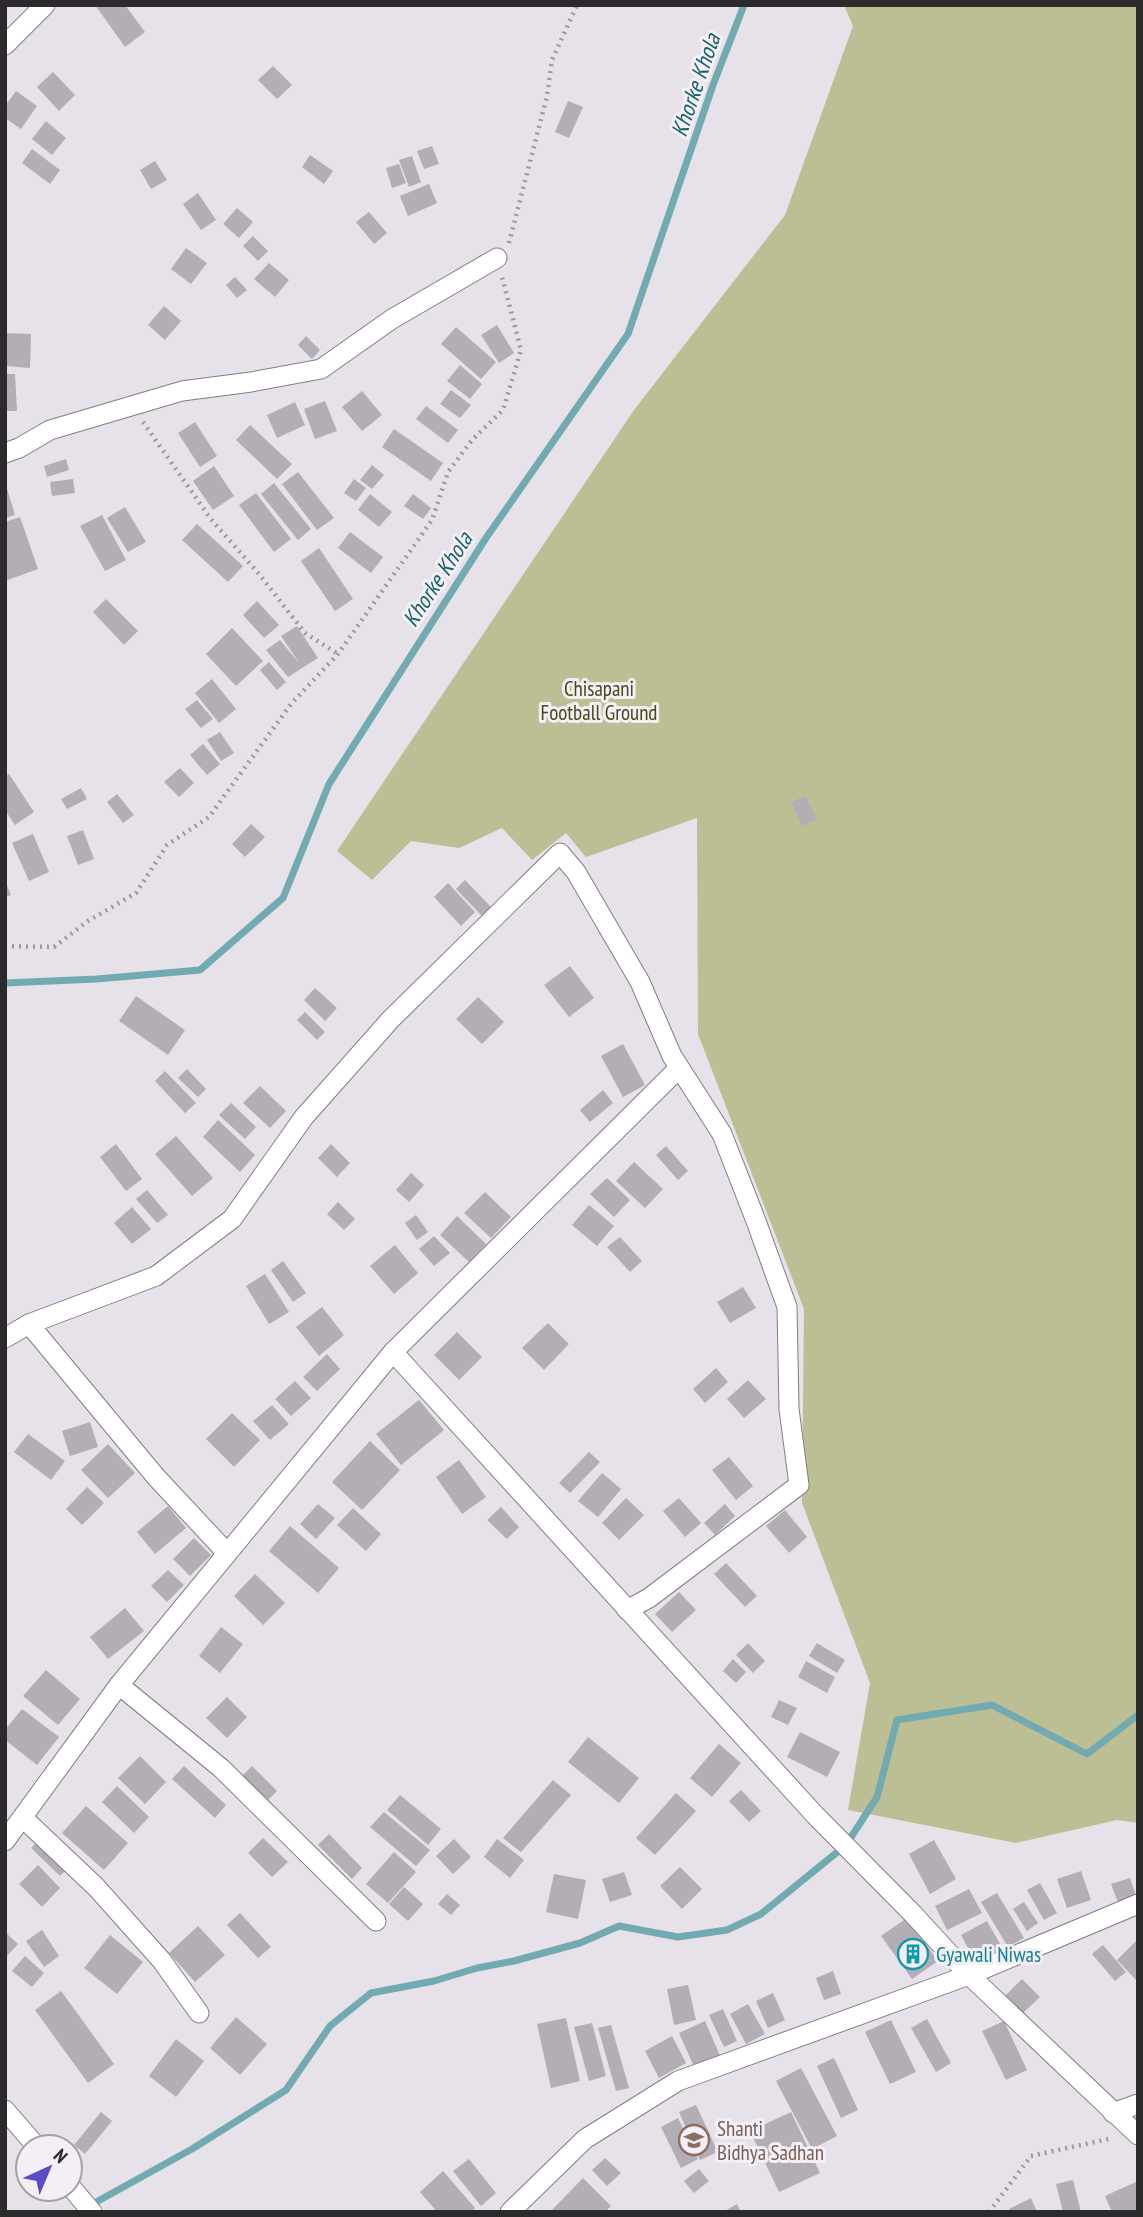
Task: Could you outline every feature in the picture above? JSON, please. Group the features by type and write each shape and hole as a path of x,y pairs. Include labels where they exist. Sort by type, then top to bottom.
{"street":[{"path":"5,45 45,5"},
{"path":"5,453 50,430 183,391 321,369 392,318 497,258"},
{"path":"5,1338 29,1324 156,1276 232,1219 304,1116 391,1019 559,853 576,872 640,982 679,1068 722,1134 787,1307 789,1409 799,1485 649,1598 627,1610"},
{"path":"5,1841 119,1685 393,1352 679,1068"},
{"path":"29,1324 156,1477 228,1553"},
{"path":"393,1352 815,1815 969,1975 1138,2136"},
{"path":"119,1685 221,1768 376,1921"},
{"path":"23,1818 96,1887 162,1961 199,2012"},
{"path":"510,2212 585,2140 678,2081 969,1975 1138,1904"},
{"path":"1112,2113 1138,2104"},
{"path":"5,2110 25,2133"}],"path":[{"path":"5,946 54,947 88,921 136,893 167,845 209,817 291,704 338,654 432,520 448,472 472,440 503,410 521,351 497,258 508,248 547,96 552,60 577,5"},
{"path":"132,407 211,518 305,633 338,654"},
{"path":"989,2212 1031,2156 1113,2140 1112,2113"}],"green space":[{"name":"Chisapani Football Ground","path":"844,5 1138,5 1138,1823 1117,1820 1016,1843 848,1810 870,1683 802,1503 804,1309 698,1034 697,818 586,857 566,833 532,860 502,828 459,848 411,841 372,880 337,851 634,410 785,215 853,26"}],"building":[{"path":"95,5 125,5 145,32 125,47"},
{"path":"273,66 292,85 277,99 258,80"},
{"path":"53,72 75,95 59,111 37,87"},
{"path":"16,91 37,106 21,129 5,118 5,106"},
{"path":"568,101 583,107 569,138 555,132"},
{"path":"46,121 66,138 52,155 32,139"},
{"path":"432,146 439,164 424,169 417,151"},
{"path":"32,149 60,170 50,184 22,163"},
{"path":"310,155 333,171 324,184 302,167"},
{"path":"412,156 421,182 409,187 399,160"},
{"path":"155,161 167,180 151,189 140,170"},
{"path":"399,164 406,183 392,188 386,168"},
{"path":"429,184 437,203 408,216 400,196"},
{"path":"198,193 216,220 201,230 183,204"},
{"path":"237,208 253,222 239,238 223,224"},
{"path":"369,212 387,233 374,244 356,222"},
{"path":"253,236 268,251 258,261 243,246"},
{"path":"186,248 207,263 191,284 171,269"},
{"path":"269,263 289,280 275,297 254,279"},
{"path":"235,277 247,290 237,298 226,285"},
{"path":"164,306 181,321 165,340 148,325"},
{"path":"497,325 514,353 499,363 481,335"},
{"path":"456,327 496,362 481,379 441,344"},
{"path":"5,333 31,334 30,368 5,366"},
{"path":"306,336 320,350 312,359 298,345"},
{"path":"460,365 482,384 470,399 447,381"},
{"path":"5,374 15,374 17,411 5,411"},
{"path":"451,390 471,405 460,418 440,404"},
{"path":"362,391 382,415 362,431 342,407"},
{"path":"325,401 337,431 315,439 304,409"},
{"path":"295,402 305,425 277,438 267,415"},
{"path":"426,406 458,430 448,443 416,419"},
{"path":"195,422 217,456 200,467 178,433"},
{"path":"250,425 292,464 277,479 236,440"},
{"path":"394,429 443,463 431,481 382,447"},
{"path":"66,459 69,470 47,477 44,466"},
{"path":"372,465 384,475 372,489 360,480"},
{"path":"214,466 234,496 213,510 193,481"},
{"path":"298,472 334,518 317,530 282,484"},
{"path":"73,479 75,493 52,496 50,482"},
{"path":"354,479 366,488 356,501 344,493"},
{"path":"5,482 15,515 5,518"},
{"path":"274,483 311,529 298,540 261,494"},
{"path":"256,493 291,539 274,552 239,505"},
{"path":"370,494 392,512 379,527 358,510"},
{"path":"413,494 431,508 423,519 404,506"},
{"path":"125,507 146,542 128,552 107,518"},
{"path":"102,515 126,560 105,571 80,526"},
{"path":"20,517 38,569 5,581 5,522"},
{"path":"197,524 243,566 228,582 182,540"},
{"path":"350,532 383,557 371,573 338,548"},
{"path":"319,548 353,599 335,611 301,561"},
{"path":"106,599 138,631 124,645 93,612"},
{"path":"257,601 279,625 264,638 243,615"},
{"path":"297,626 318,658 288,677 266,650 280,640 300,664 281,636"},
{"path":"232,628 263,661 236,686 206,654"},
{"path":"269,662 286,682 277,690 260,670"},
{"path":"212,679 236,709 219,723 195,693"},
{"path":"197,700 213,719 201,728 185,709"},
{"path":"220,732 234,753 221,761 207,740"},
{"path":"203,744 220,764 207,775 190,755"},
{"path":"180,768 194,783 179,797 164,782"},
{"path":"9,774 34,812 15,825 5,810 5,777"},
{"path":"81,788 87,799 67,809 61,799"},
{"path":"117,794 134,815 123,823 107,802"},
{"path":"805,796 817,819 802,826 791,802"},
{"path":"251,824 265,837 245,857 232,844"},
{"path":"83,830 94,859 78,865 67,836"},
{"path":"33,834 49,872 29,881 12,843"},
{"path":"465,880 492,908 483,917 456,889"},
{"path":"5,881 11,895 5,897"},
{"path":"448,883 475,912 461,926 434,897"},
{"path":"570,966 594,998 569,1017 544,985"},
{"path":"315,988 337,1008 325,1021 304,1000"},
{"path":"136,996 185,1030 168,1055 119,1021"},
{"path":"478,997 504,1022 482,1044 456,1019"},
{"path":"305,1012 325,1032 317,1040 297,1020"},
{"path":"623,1044 645,1085 623,1097 601,1056"},
{"path":"187,1069 206,1089 198,1097 178,1078"},
{"path":"165,1071 196,1103 185,1113 155,1081"},
{"path":"260,1086 286,1111 270,1128 243,1103"},
{"path":"603,1090 613,1103 590,1122 580,1110"},
{"path":"231,1103 256,1127 245,1139 219,1115"},
{"path":"218,1120 255,1155 240,1172 203,1137"},
{"path":"176,1136 213,1178 192,1196 155,1154"},
{"path":"116,1144 142,1179 126,1191 100,1157"},
{"path":"331,1144 350,1163 337,1177 318,1158"},
{"path":"666,1146 688,1171 678,1180 656,1155"},
{"path":"634,1162 663,1189 645,1208 616,1181"},
{"path":"411,1173 424,1185 409,1202 396,1190"},
{"path":"607,1178 630,1200 614,1217 590,1194"},
{"path":"147,1190 168,1215 157,1223 136,1199"},
{"path":"485,1192 511,1217 491,1238 464,1213"},
{"path":"338,1202 355,1219 344,1230 327,1214"},
{"path":"589,1205 614,1226 597,1246 572,1225"},
{"path":"132,1207 151,1229 132,1244 114,1223"},
{"path":"416,1215 428,1232 417,1240 405,1223"},
{"path":"457,1216 486,1244 469,1262 440,1235"},
{"path":"434,1236 450,1253 434,1266 419,1249"},
{"path":"620,1237 642,1261 630,1272 607,1247"},
{"path":"395,1245 418,1273 394,1294 370,1266"},
{"path":"283,1261 306,1293 293,1302 271,1270"},
{"path":"265,1274 289,1312 269,1324 246,1286"},
{"path":"743,1287 756,1308 730,1323 717,1302"},
{"path":"322,1307 344,1335 319,1356 296,1327"},
{"path":"548,1323 569,1344 544,1370 522,1348"},
{"path":"457,1332 482,1357 459,1380 434,1355"},
{"path":"327,1354 340,1369 317,1391 303,1377"},
{"path":"716,1368 728,1382 705,1403 693,1389"},
{"path":"748,1380 766,1399 744,1418 727,1399"},
{"path":"295,1381 311,1398 291,1416 275,1399"},
{"path":"419,1400 444,1430 401,1465 376,1434"},
{"path":"272,1405 289,1424 270,1440 253,1421"},
{"path":"232,1413 260,1440 234,1467 206,1439"},
{"path":"90,1422 98,1447 70,1456 62,1431"},
{"path":"28,1434 65,1461 51,1480 14,1452"},
{"path":"370,1441 400,1470 362,1510 332,1482"},
{"path":"108,1444 135,1473 108,1498 81,1470"},
{"path":"589,1452 600,1462 570,1493 559,1483"},
{"path":"729,1457 753,1486 736,1500 712,1470"},
{"path":"459,1460 486,1497 462,1514 436,1477"},
{"path":"602,1473 621,1489 598,1517 578,1501"},
{"path":"87,1487 104,1503 82,1525 66,1509"},
{"path":"626,1498 644,1515 619,1540 602,1523"},
{"path":"679,1498 701,1523 685,1537 663,1511"},
{"path":"318,1504 335,1518 316,1539 300,1524"},
{"path":"725,1504 735,1516 715,1535 704,1523"},
{"path":"168,1506 186,1528 155,1554 137,1532"},
{"path":"501,1507 519,1527 507,1539 487,1520"},
{"path":"353,1508 381,1534 366,1551 337,1525"},
{"path":"785,1510 807,1537 789,1553 766,1526"},
{"path":"290,1526 339,1568 318,1593 269,1551"},
{"path":"194,1538 211,1555 190,1576 173,1559"},
{"path":"726,1563 757,1596 745,1607 714,1574"},
{"path":"168,1570 184,1585 167,1602 151,1586"},
{"path":"255,1574 285,1603 263,1625 234,1596"},
{"path":"679,1592 696,1610 672,1632 655,1614"},
{"path":"125,1608 144,1631 108,1659 90,1637"},
{"path":"221,1627 243,1644 220,1673 199,1656"},
{"path":"748,1643 765,1661 753,1673 736,1655"},
{"path":"817,1643 845,1660 837,1673 809,1656"},
{"path":"733,1659 746,1672 736,1683 723,1671"},
{"path":"806,1661 835,1677 827,1693 798,1677"},
{"path":"46,1670 80,1699 58,1725 23,1696"},
{"path":"227,1697 247,1717 227,1738 206,1718"},
{"path":"779,1700 797,1708 788,1725 771,1717"},
{"path":"22,1709 59,1737 37,1765 5,1740 5,1730"},
{"path":"800,1732 840,1752 827,1777 787,1757"},
{"path":"588,1737 639,1778 619,1803 568,1762"},
{"path":"719,1744 741,1763 712,1797 690,1778"},
{"path":"140,1756 166,1782 145,1804 118,1778"},
{"path":"184,1766 226,1805 215,1818 172,1779"},
{"path":"252,1766 277,1791 266,1802 241,1777"},
{"path":"553,1780 571,1795 521,1852 503,1838"},
{"path":"117,1786 149,1817 134,1833 102,1802"},
{"path":"741,1790 761,1811 749,1822 729,1801"},
{"path":"676,1793 696,1811 655,1855 636,1838"},
{"path":"400,1795 441,1829 428,1845 387,1810"},
{"path":"86,1806 128,1843 104,1870 62,1833"},
{"path":"384,1812 430,1850 416,1866 370,1827"},
{"path":"329,1834 362,1868 352,1879 318,1845"},
{"path":"263,1838 288,1862 272,1877 248,1853"},
{"path":"40,1839 69,1867 60,1876 31,1848"},
{"path":"454,1839 471,1857 453,1874 436,1856"},
{"path":"497,1839 524,1860 510,1878 484,1857"},
{"path":"934,1840 956,1879 930,1894 909,1854"},
{"path":"394,1852 416,1872 388,1903 366,1884"},
{"path":"38,1865 60,1888 42,1907 19,1884"},
{"path":"680,1867 702,1889 682,1909 660,1886"},
{"path":"1081,1871 1091,1900 1067,1908 1057,1879"},
{"path":"624,1872 632,1895 610,1902 602,1879"},
{"path":"554,1874 586,1880 578,1919 546,1912"},
{"path":"1130,1878 1137,1899 1119,1905 1111,1884"},
{"path":"1040,1883 1057,1913 1044,1920 1027,1890"},
{"path":"404,1887 423,1904 408,1921 389,1904"},
{"path":"969,1889 982,1913 947,1930 935,1906"},
{"path":"997,1893 1024,1938 1008,1947 981,1902"},
{"path":"447,1894 460,1905 451,1915 438,1904"},
{"path":"1024,1902 1038,1923 1027,1931 1013,1909"},
{"path":"240,1913 271,1947 258,1958 227,1925"},
{"name":"Gyawali Niwas","path":"907,1918 938,1961 912,1979 881,1936"},
{"path":"987,1921 1003,1949 977,1964 961,1935"},
{"path":"198,1926 225,1955 195,1982 169,1953"},
{"path":"42,1930 59,1956 44,1967 26,1941"},
{"path":"5,1932 18,1944 5,1958"},
{"path":"110,1935 143,1962 117,1994 84,1968"},
{"path":"1138,1939 1138,1982 1117,1960"},
{"path":"1103,1945 1126,1972 1115,1981 1092,1954"},
{"path":"25,1956 44,1973 32,1987 12,1971"},
{"path":"833,1971 841,1994 824,2000 816,1978"},
{"path":"1022,1979 1040,1997 1020,2016 1003,1998"},
{"path":"688,1985 696,2020 674,2025 667,1989"},
{"path":"61,1991 114,2064 88,2083 35,2010"},
{"path":"773,1993 785,2020 768,2028 756,2001"},
{"path":"748,2004 765,2034 746,2044 730,2014"},
{"path":"723,2009 737,2041 724,2047 709,2015"},
{"path":"236,2017 267,2044 240,2075 210,2048"},
{"path":"566,2018 580,2081 551,2088 537,2024"},
{"path":"927,2019 951,2063 936,2072 911,2028"},
{"path":"891,2020 916,2072 890,2084 865,2032"},
{"path":"705,2021 721,2058 695,2069 679,2033"},
{"path":"1004,2021 1027,2070 1006,2080 982,2031"},
{"path":"592,2023 606,2076 589,2081 574,2027"},
{"path":"611,2025 629,2088 616,2091 598,2028"},
{"path":"672,2036 686,2063 659,2078 645,2051"},
{"path":"176,2039 204,2061 176,2097 149,2076"},
{"path":"834,2058 858,2110 841,2118 817,2066"},
{"path":"801,2068 837,2136 812,2149 776,2081"},
{"path":"696,2105 718,2152 700,2160 679,2112"},
{"path":"101,2112 112,2121 85,2154 84,2133"},
{"path":"791,2112 820,2173 779,2192 750,2131"},
{"path":"678,2118 698,2159 681,2168 661,2127"},
{"path":"605,2158 621,2173 607,2186 592,2170"},
{"path":"469,2159 496,2193 481,2206 453,2171"},
{"path":"699,2169 709,2181 694,2193 684,2181"},
{"path":"443,2171 475,2208 471,2212 437,2212 420,2192"},
{"path":"583,2178 611,2206 605,2212 550,2212"},
{"path":"1073,2180 1081,2212 1063,2212 1056,2184"},
{"path":"1138,2181 1138,2210 1112,2212 1105,2196"},
{"path":"1031,2198 1037,2212 1011,2212 1009,2209"},
{"path":"737,2204 741,2212 723,2212"}],"waterway":[{"name":"Khorke Khola","path":"5,983 97,979 200,970 283,898 329,784 486,538 628,334 713,85 744,5"},
{"path":"89,2206 192,2149 286,2090 330,2026 371,1993 514,1961 580,1943 619,1926 678,1937 727,1930 761,1914 846,1845 877,1797 897,1720 992,1705 1087,1754 1138,1715"}],"place":[{"name":"Gyawali Niwas","path":"913,1954"},
{"name":"Shanti Bidhya Sadhan","path":"694,2140"}]}
